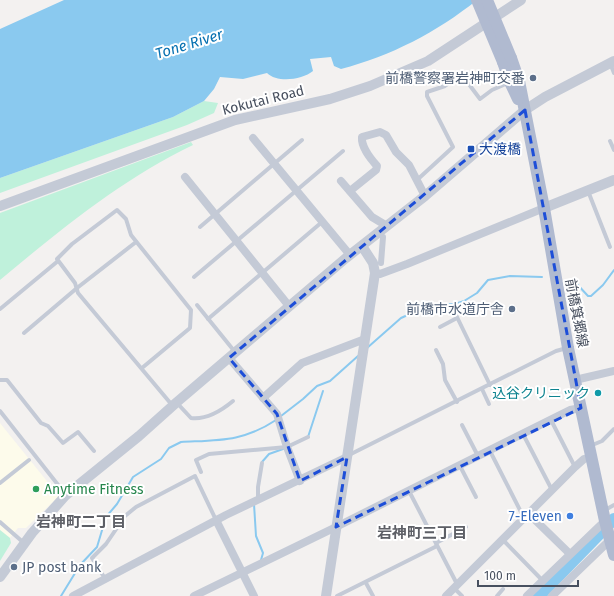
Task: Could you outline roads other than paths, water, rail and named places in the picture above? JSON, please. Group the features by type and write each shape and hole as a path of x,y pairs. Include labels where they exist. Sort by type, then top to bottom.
{"main road":[{"path":"478,0 507,60"},
{"path":"487,0 507,60"},
{"name":"前橋箕郷線","path":"507,60 510,82 525,110"},
{"name":"前橋箕郷線","path":"507,60 519,81 544,208 568,348 604,516 611,537"},
{"path":"611,537 614,555"}],"street":[{"name":"Kokutai Road","path":"0,206 235,120 330,99 370,86 428,61 520,0"},
{"path":"0,577 24,543 66,495 139,436 289,306 350,255 425,196 525,110 545,96 612,62"},
{"path":"350,192 376,170 377,166 368,156 362,137 380,132 386,135 396,152 409,165 425,196"},
{"path":"252,138 350,255"},
{"path":"185,177 289,306"},
{"path":"375,273 383,273 407,264 614,180"},
{"path":"341,181 372,216 387,226"},
{"path":"381,263 383,237"},
{"path":"326,596 375,273 373,263 362,246"},
{"path":"263,398 302,364 365,339"},
{"path":"232,355 263,398 277,414 287,447 300,480"},
{"path":"575,380 614,371"},
{"path":"194,596 460,466 570,410 581,408"},
{"path":"446,596 590,452"},
{"path":"73,596 216,520 347,456"},
{"path":"527,516 570,554"},
{"path":"527,596 570,554 604,516"},
{"path":"216,520 254,596"},
{"path":"552,596 611,537"}],"lane":[{"path":"612,62 614,73"},
{"path":"417,180 453,148 427,96 427,92 445,86 460,74 465,78 480,99 492,90 510,82"},
{"path":"200,227 216,215 302,140"},
{"path":"610,141 614,150"},
{"path":"194,277 343,151"},
{"path":"588,191 610,248"},
{"path":"142,368 188,330 191,325 192,316 189,307 131,235 124,216 117,210 57,257 58,262 75,283 78,293 142,368 175,404 191,418 214,414 233,401"},
{"path":"208,319 322,222"},
{"path":"24,333 77,288 136,242"},
{"path":"0,309 58,262"},
{"path":"197,305 232,355"},
{"path":"440,327 457,316 490,385"},
{"path":"347,456 556,351 568,348"},
{"path":"436,350 442,364 445,380 456,402"},
{"path":"0,380 7,380 41,423 48,426 63,443 78,432 94,451"},
{"path":"482,389 489,404"},
{"path":"0,411 66,495"},
{"path":"551,420 575,467"},
{"path":"462,426 478,457"},
{"path":"590,452 614,429"},
{"path":"523,434 552,491"},
{"path":"201,472 196,460 208,454 287,447 308,437"},
{"path":"490,451 527,516"},
{"path":"0,482 29,460"},
{"path":"259,500 258,487 262,463"},
{"path":"460,466 476,497"},
{"path":"107,578 104,577 92,558 106,544 125,516 136,507 158,495 196,476 216,520"},
{"path":"409,491 437,545 455,586 462,596"},
{"path":"604,516 614,505"},
{"path":"0,522 24,543"},
{"path":"337,596 366,583 437,545 466,527"},
{"path":"503,540 543,581"},
{"path":"366,583 373,596"},
{"path":"497,596 503,589"}],"water":[{"name":"Tone River","path":"64,0 477,0 462,12 413,42 360,64 341,69 334,66 331,57 310,59 313,71 303,77 283,79 271,76 267,73 243,79 220,77 214,89 204,101 173,117 0,178 0,29"}],"waterway":[{"path":"568,280 576,283 588,296 591,296 603,285 614,270"},
{"path":"367,348 401,318 430,305 455,304 464,301 477,293 488,280 510,276 542,277"},
{"path":"281,416 317,386 330,381 358,356"},
{"path":"308,437 323,391"},
{"path":"61,596 80,565 97,547 106,517 117,504 133,477 161,459 169,448 181,442 219,440 241,436 264,427 276,420"},
{"path":"262,462 269,454 283,449"},
{"path":"254,504 256,536 263,553 261,560"},
{"path":"539,596 614,519"}],"place":[{"name":"前橋警察署岩神町交番","path":"533,78"},
{"name":"大渡橋","path":"471,149"},
{"name":"前橋市水道庁舎","path":"512,309"},
{"name":"込谷クリニック","path":"598,393"},
{"name":"Anytime Fitness","path":"36,489"},
{"name":"7-Eleven","path":"570,516"},
{"name":"JP post bank","path":"14,567"}],"district":[{"name":"岩神町二丁目","path":"81,522"},
{"name":"岩神町三丁目","path":"422,533"}]}
